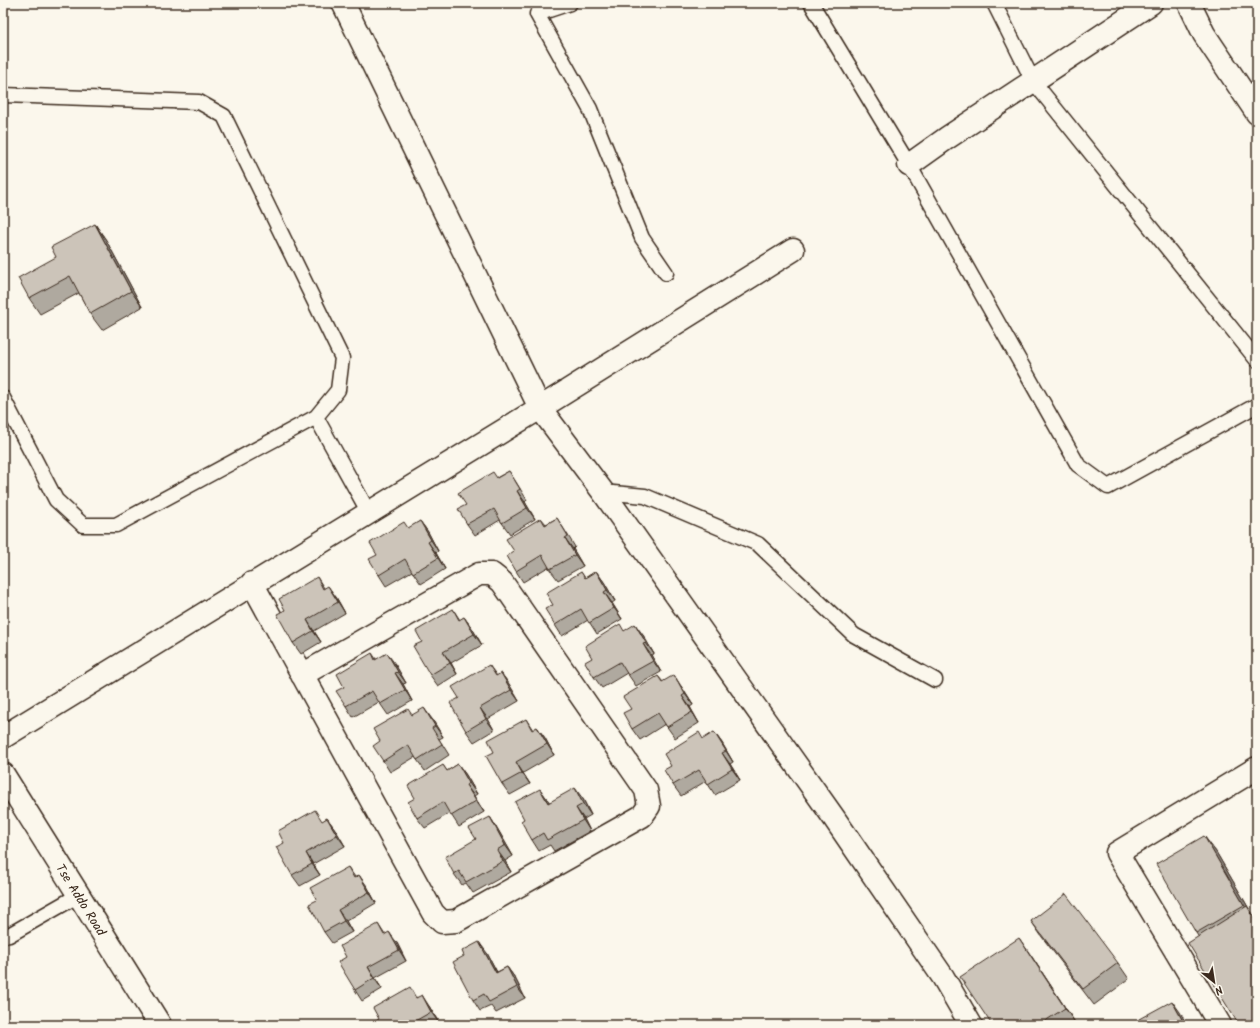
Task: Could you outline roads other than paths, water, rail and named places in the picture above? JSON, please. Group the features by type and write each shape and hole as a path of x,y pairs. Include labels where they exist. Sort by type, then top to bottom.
{"street":[{"path":"343,3 540,408 603,492 834,818 943,977 971,1025"},
{"path":"909,165 1151,3"},
{"path":"1189,3 1204,34 1257,113"},
{"path":"3,737 540,408 793,250"},
{"path":"252,584 302,675 433,913 442,922 456,921 642,816 649,806 646,790 502,582 492,574 480,574 302,675"},
{"path":"1220,1025 1117,853 1257,768"},
{"name":"Tse Addo Road","path":"3,774 160,1025"}],"lane":[{"path":"570,3 537,14 590,110 642,238 666,273"},
{"path":"811,3 909,165 1078,465 1108,487 1257,405"},
{"path":"994,3 1033,81 1257,360"},
{"path":"3,95 199,102 224,116 342,358 338,390 316,417 116,525 83,525 56,500 3,398"},
{"path":"316,417 369,513"},
{"path":"603,492 645,496 758,544 854,635 935,680"},
{"path":"3,936 8,935 79,896"}]}
